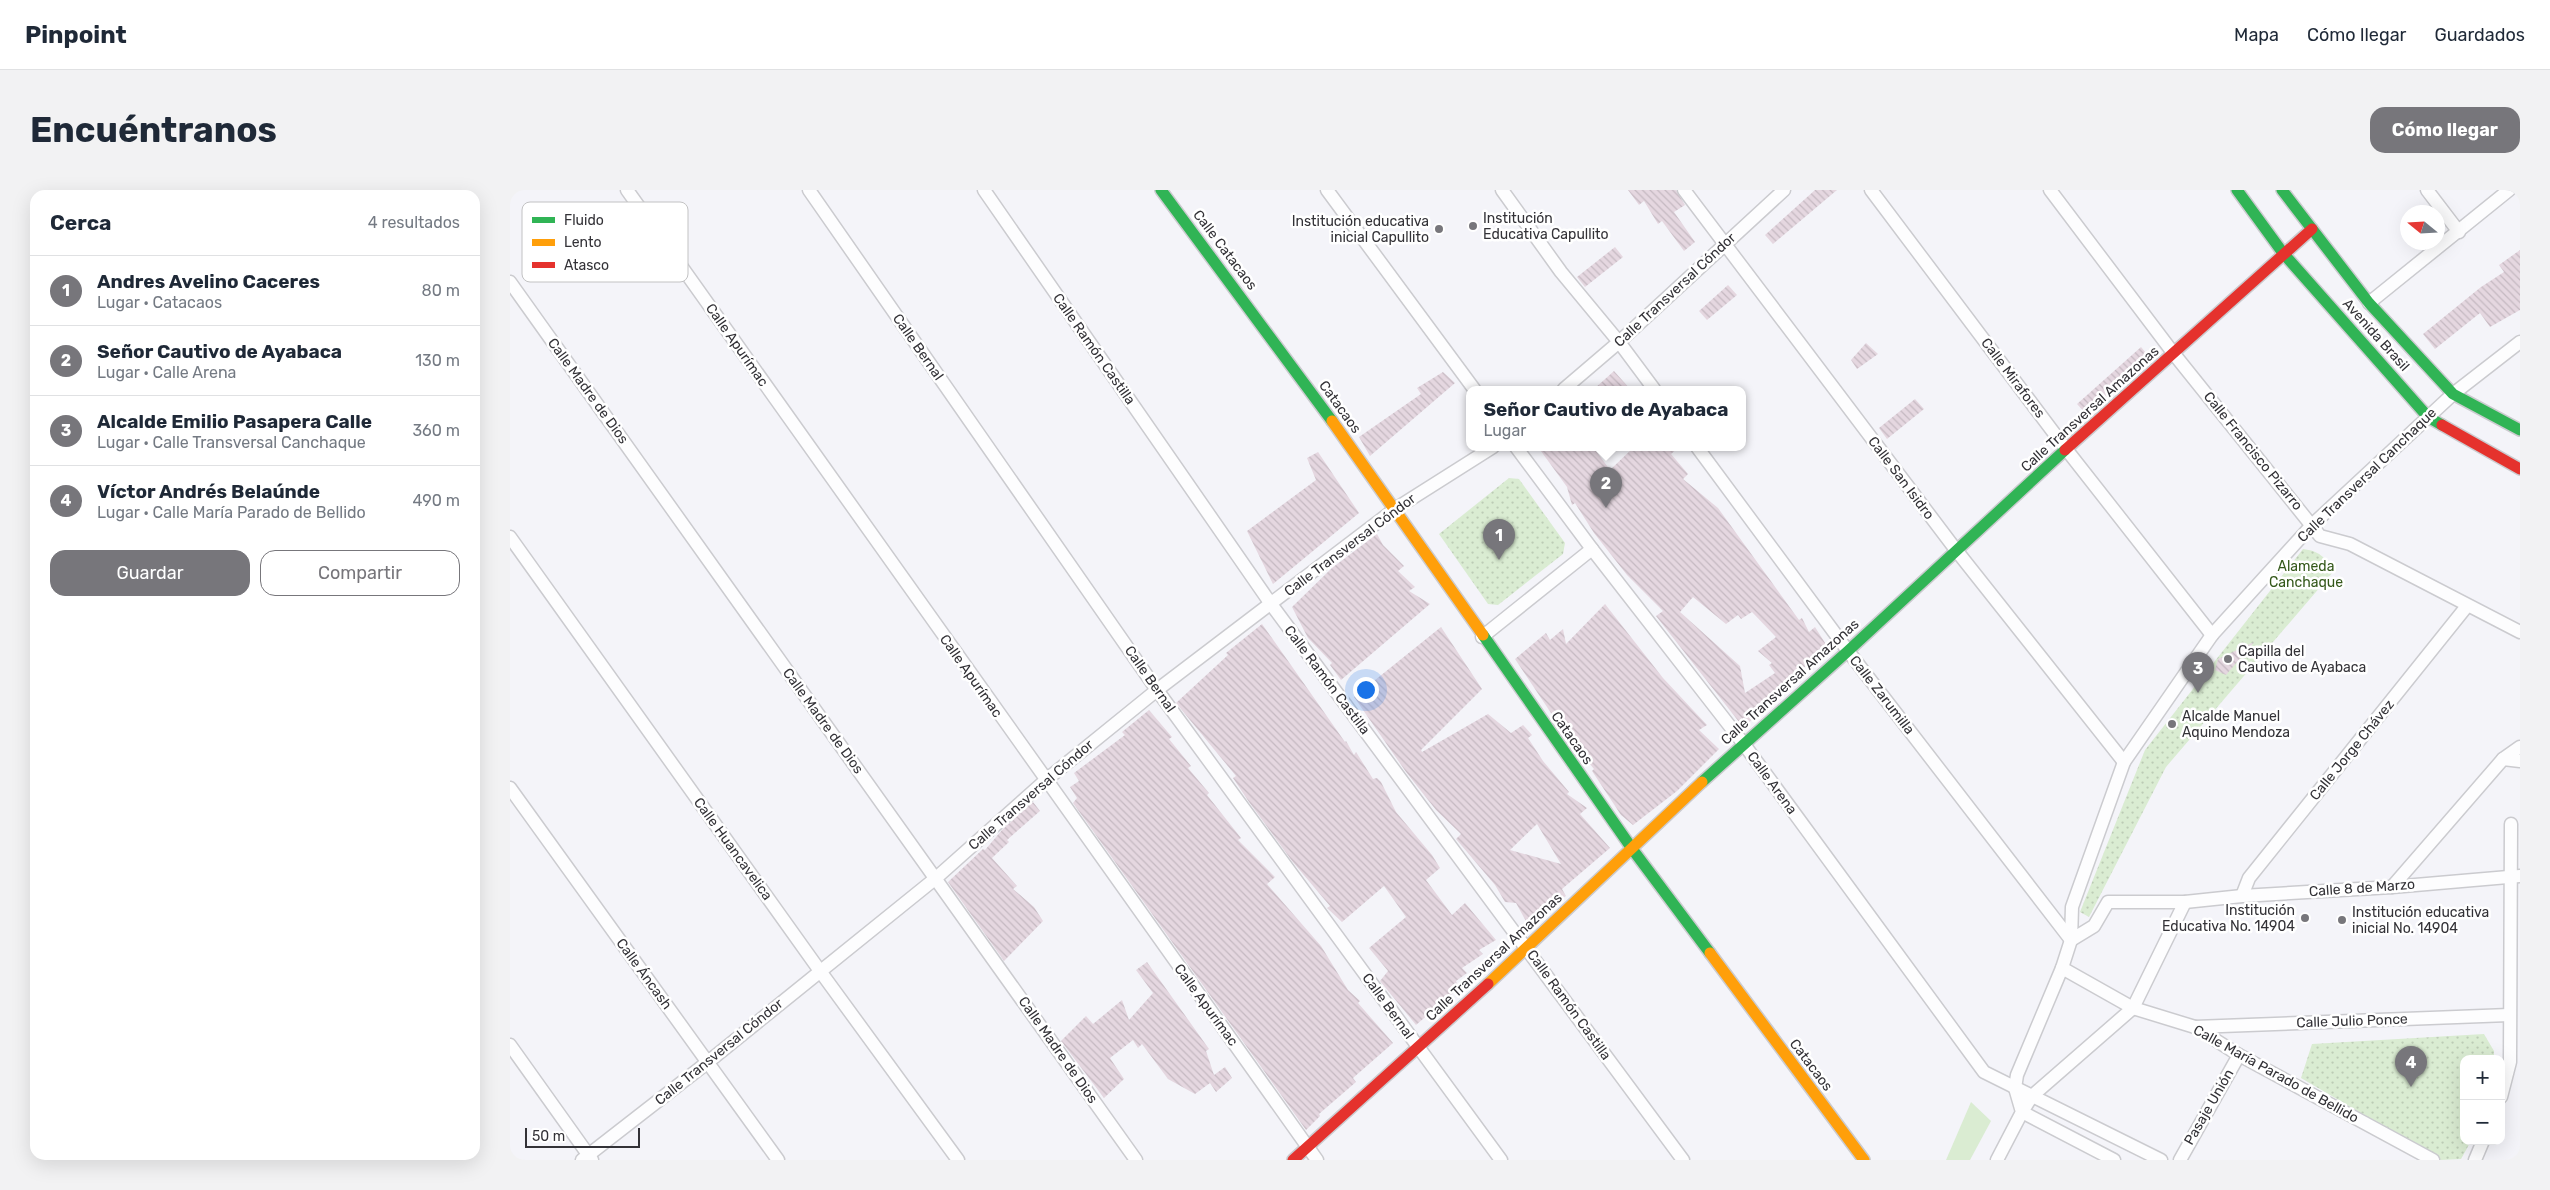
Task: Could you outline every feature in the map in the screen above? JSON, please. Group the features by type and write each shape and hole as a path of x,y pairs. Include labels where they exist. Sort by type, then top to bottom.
{"street":[{"name":"Calle Apurímac","path":"627,190 636,202"},
{"name":"Calle Bernal","path":"809,190 1157,690 1501,1160"},
{"name":"Calle Ramón Castilla","path":"984,190 1271,604 1683,1160"},
{"name":"Calle Catacaos","path":"1161,190 1265,328"},
{"path":"1327,190 1472,386"},
{"path":"1502,190 1561,272 1619,342 1652,386"},
{"name":"Calle San Isidro","path":"1684,190 1956,550 2124,762"},
{"name":"Calle Transversal Cóndor","path":"1568,386 1619,342 1784,190"},
{"name":"Calle Mirafores","path":"1871,190 2066,449 2212,635"},
{"name":"Calle Francisco Pizarro","path":"2050,190 2174,354 2320,536 2350,544 2520,632"},
{"name":"Avenida Brasil","path":"2237,190 2283,254 2428,417 2520,469"},
{"name":"Avenida Brasil","path":"2282,190 2369,303 2453,394 2520,430"},
{"path":"2427,190 2460,232"},
{"path":"2369,303 2460,232 2509,190"},
{"name":"Calle Transversal Amazonas","path":"1293,1160 1633,850 1743,743 1848,651 2066,449 2312,230"},
{"name":"Calle Apurímac","path":"688,276 1317,1160"},
{"name":"Calle Madre de Dios","path":"510,282 1136,1160"},
{"name":"Catacaos","path":"1265,328 1395,509 1482,637 1633,850 1864,1160"},
{"name":"Calle Transversal Canchaque","path":"2022,1112 2015,1088 2021,1062 2062,968 2071,940 2072,907 2124,762 2212,635 2312,525 2453,394 2520,342"},
{"name":"Calle Transversal Cóndor","path":"588,1158 936,878 1046,780 1157,690 1395,509 1487,451"},
{"name":"Calle Arena","path":"1519,451 1592,549 1743,743 1984,1072 2161,1160"},
{"name":"Calle Zarumilla","path":"1700,451 1848,651 2071,940"},
{"name":"Calle Huancavelica","path":"510,537 820,971 958,1160"},
{"path":"1482,637 1592,549"},
{"name":"Calle Jorge Chávez","path":"2242,896 2249,878 2467,606"},
{"path":"2392,887 2503,759 2520,747"},
{"path":"2503,759 2520,761"},
{"name":"Calle Áncash","path":"510,788 778,1160"},
{"path":"2505,1081 2510,1062 2513,1008 2516,877 2511,824"},
{"name":"Calle 8 de Marzo","path":"2071,940 2094,926 2108,902 2186,902 2242,896 2516,877"},
{"path":"1997,1160 2032,1096 2133,1008 2186,902"},
{"name":"Calle María Parado de Bellido","path":"2062,968 2133,1008 2195,1027 2239,1055 2433,1160"},
{"name":"Calle Julio Ponce","path":"2195,1027 2513,1008"},
{"path":"510,1045 588,1158"},
{"name":"Pasaje Unión","path":"2180,1160 2239,1055"},
{"path":"2022,1112 2114,1160"},
{"path":"2475,1160 2482,1145"}],"green space":[{"path":"1509,478 1519,479 1565,543 1563,554 1498,605 1488,604 1439,534"},
{"name":"Alameda Canchaque","path":"2303,549 2313,551 2321,556 2328,562 2333,572 2166,767 2089,917 2080,912 2145,750"},
{"path":"2484,1034 2494,1051 2494,1055 2460,1055 2460,1145 2469,1145 2461,1159 2441,1160 2301,1078 2312,1044"},
{"path":"1971,1102 1991,1121 1970,1160 1946,1160"}],"building":[{"path":"1628,190 1676,190 1685,205 1674,212 1695,242 1684,251 1662,221 1658,224 1644,201 1639,205"},
{"path":"1815,190 1837,190 1773,244 1765,235"},
{"path":"1615,247 1623,257 1585,287 1577,277"},
{"path":"2520,250 2520,310 2490,327 2480,313 2435,349 2423,334 2481,287 2504,272 2499,265"},
{"path":"1728,285 1737,295 1707,320 1699,311"},
{"path":"1866,343 1878,354 1857,369 1851,360"},
{"path":"2141,347 2151,359 2087,415 2077,404"},
{"path":"1614,371 1627,386 1597,386"},
{"path":"1443,372 1455,383 1370,456 1359,437 1421,394 1417,388"},
{"path":"1915,399 1924,409 1887,439 1879,428"},
{"path":"1541,451 1596,451 1610,470 1630,451 1674,451 1671,454 1688,474 1683,479 1718,508 1799,620 1802,618 1809,632 1815,627 1827,646 1779,691 1781,694 1771,705 1743,727 1656,616 1663,611 1627,575 1594,533 1575,503 1572,505 1567,487","holes":["1693,597 1726,624 1738,615 1741,619 1752,612 1776,637 1758,651 1772,663 1769,665 1775,673 1745,693 1740,666 1680,612"]},
{"path":"1318,452 1359,513 1273,584 1247,531 1316,480 1307,458"},
{"path":"1377,534 1383,545 1404,566 1398,571 1415,587 1409,591 1430,604 1341,680 1330,665 1332,663 1308,638 1292,607 1332,568"},
{"path":"1605,604 1663,678 1707,725 1699,730 1719,749 1677,791 1633,825 1621,815 1592,771 1594,769 1563,731 1515,659 1546,633 1550,640 1563,629 1566,644"},
{"path":"1262,624 1354,755 1356,752 1373,779 1377,778 1381,782 1396,812 1432,855 1440,868 1426,880 1452,915 1465,903 1496,940 1479,950 1483,954 1462,968 1467,973 1456,981 1459,988 1416,1025 1380,981 1388,971 1369,948 1406,917 1384,886 1342,922 1327,908 1330,906 1292,861 1249,802 1233,778 1236,776 1176,703 1228,655 1226,653"},
{"path":"1441,627 1482,689 1421,750 1422,752 1488,714 1511,733 1523,725 1532,735 1528,738 1543,761 1569,792 1567,794 1587,808 1580,814 1610,848 1562,889 1566,896 1527,923 1516,903 1505,902 1495,885 1456,839 1461,834 1436,810 1406,772 1354,697","holes":["1537,824 1561,864 1510,850"]},
{"name":"Capilla del Cautivo de Ayabaca","path":"2254,642 2226,675 2215,670 2218,659"},
{"path":"1149,710 1172,737 1169,739 1191,766 1188,768 1209,793 1207,795 1241,838 1238,840 1275,877 1267,884 1321,946 1348,990 1360,1001 1358,1003 1393,1043 1353,1078 1356,1082 1319,1114 1320,1116 1306,1130 1073,803 1077,798 1070,787 1079,781 1074,773 1125,735 1122,732"},
{"path":"1033,802 1040,811 1007,840 1009,842 992,858 1017,886 1013,889 1034,907 1043,921 1004,961 948,882 983,849 985,850 1002,830"},
{"path":"1147,962 1209,1049 1206,1051 1214,1075 1225,1067 1232,1078 1216,1092 1210,1083 1195,1094 1168,1079 1142,1044 1138,1048 1133,1040 1110,1058 1124,1079 1104,1098 1061,1041 1086,1016 1093,1024 1122,1000 1129,1020 1153,993 1136,970"}],"traffic: fast":[{"path":"1161,190 1332,421"},
{"path":"2237,190 2283,253 2428,417 2442,425"},
{"path":"2282,190 2369,303 2453,394 2520,430"},
{"path":"1702,782 1848,651 2065,450"},
{"path":"1483,635 1633,850 1710,953"}],"traffic: slow":[{"path":"1332,421 1483,635"},
{"path":"1488,984 1702,782"},
{"path":"1710,953 1864,1160"}],"traffic: jam":[{"path":"2065,450 2312,229"},
{"path":"2442,425 2520,469"},
{"path":"1293,1160 1488,984"}],"place":[{"name":"Institución Educativa Capullito","path":"1473,226"},
{"name":"Institución educativa inicial Capullito","path":"1439,229"},
{"name":"Señor Cautivo de Ayabaca","path":"1606,508"},
{"name":"Andres Avelino Caceres","path":"1499,560"},
{"name":"Capilla del Cautivo de Ayabaca","path":"2228,659"},
{"name":"Alcalde Emilio Pasapera Calle","path":"2198,693"},
{"name":"Alcalde Manuel Aquino Mendoza","path":"2172,724"},
{"name":"Institución Educativa No. 14904","path":"2305,918"},
{"name":"Institución educativa inicial No. 14904","path":"2342,920"},
{"name":"Víctor Andrés Belaúnde","path":"2411,1087"}]}
